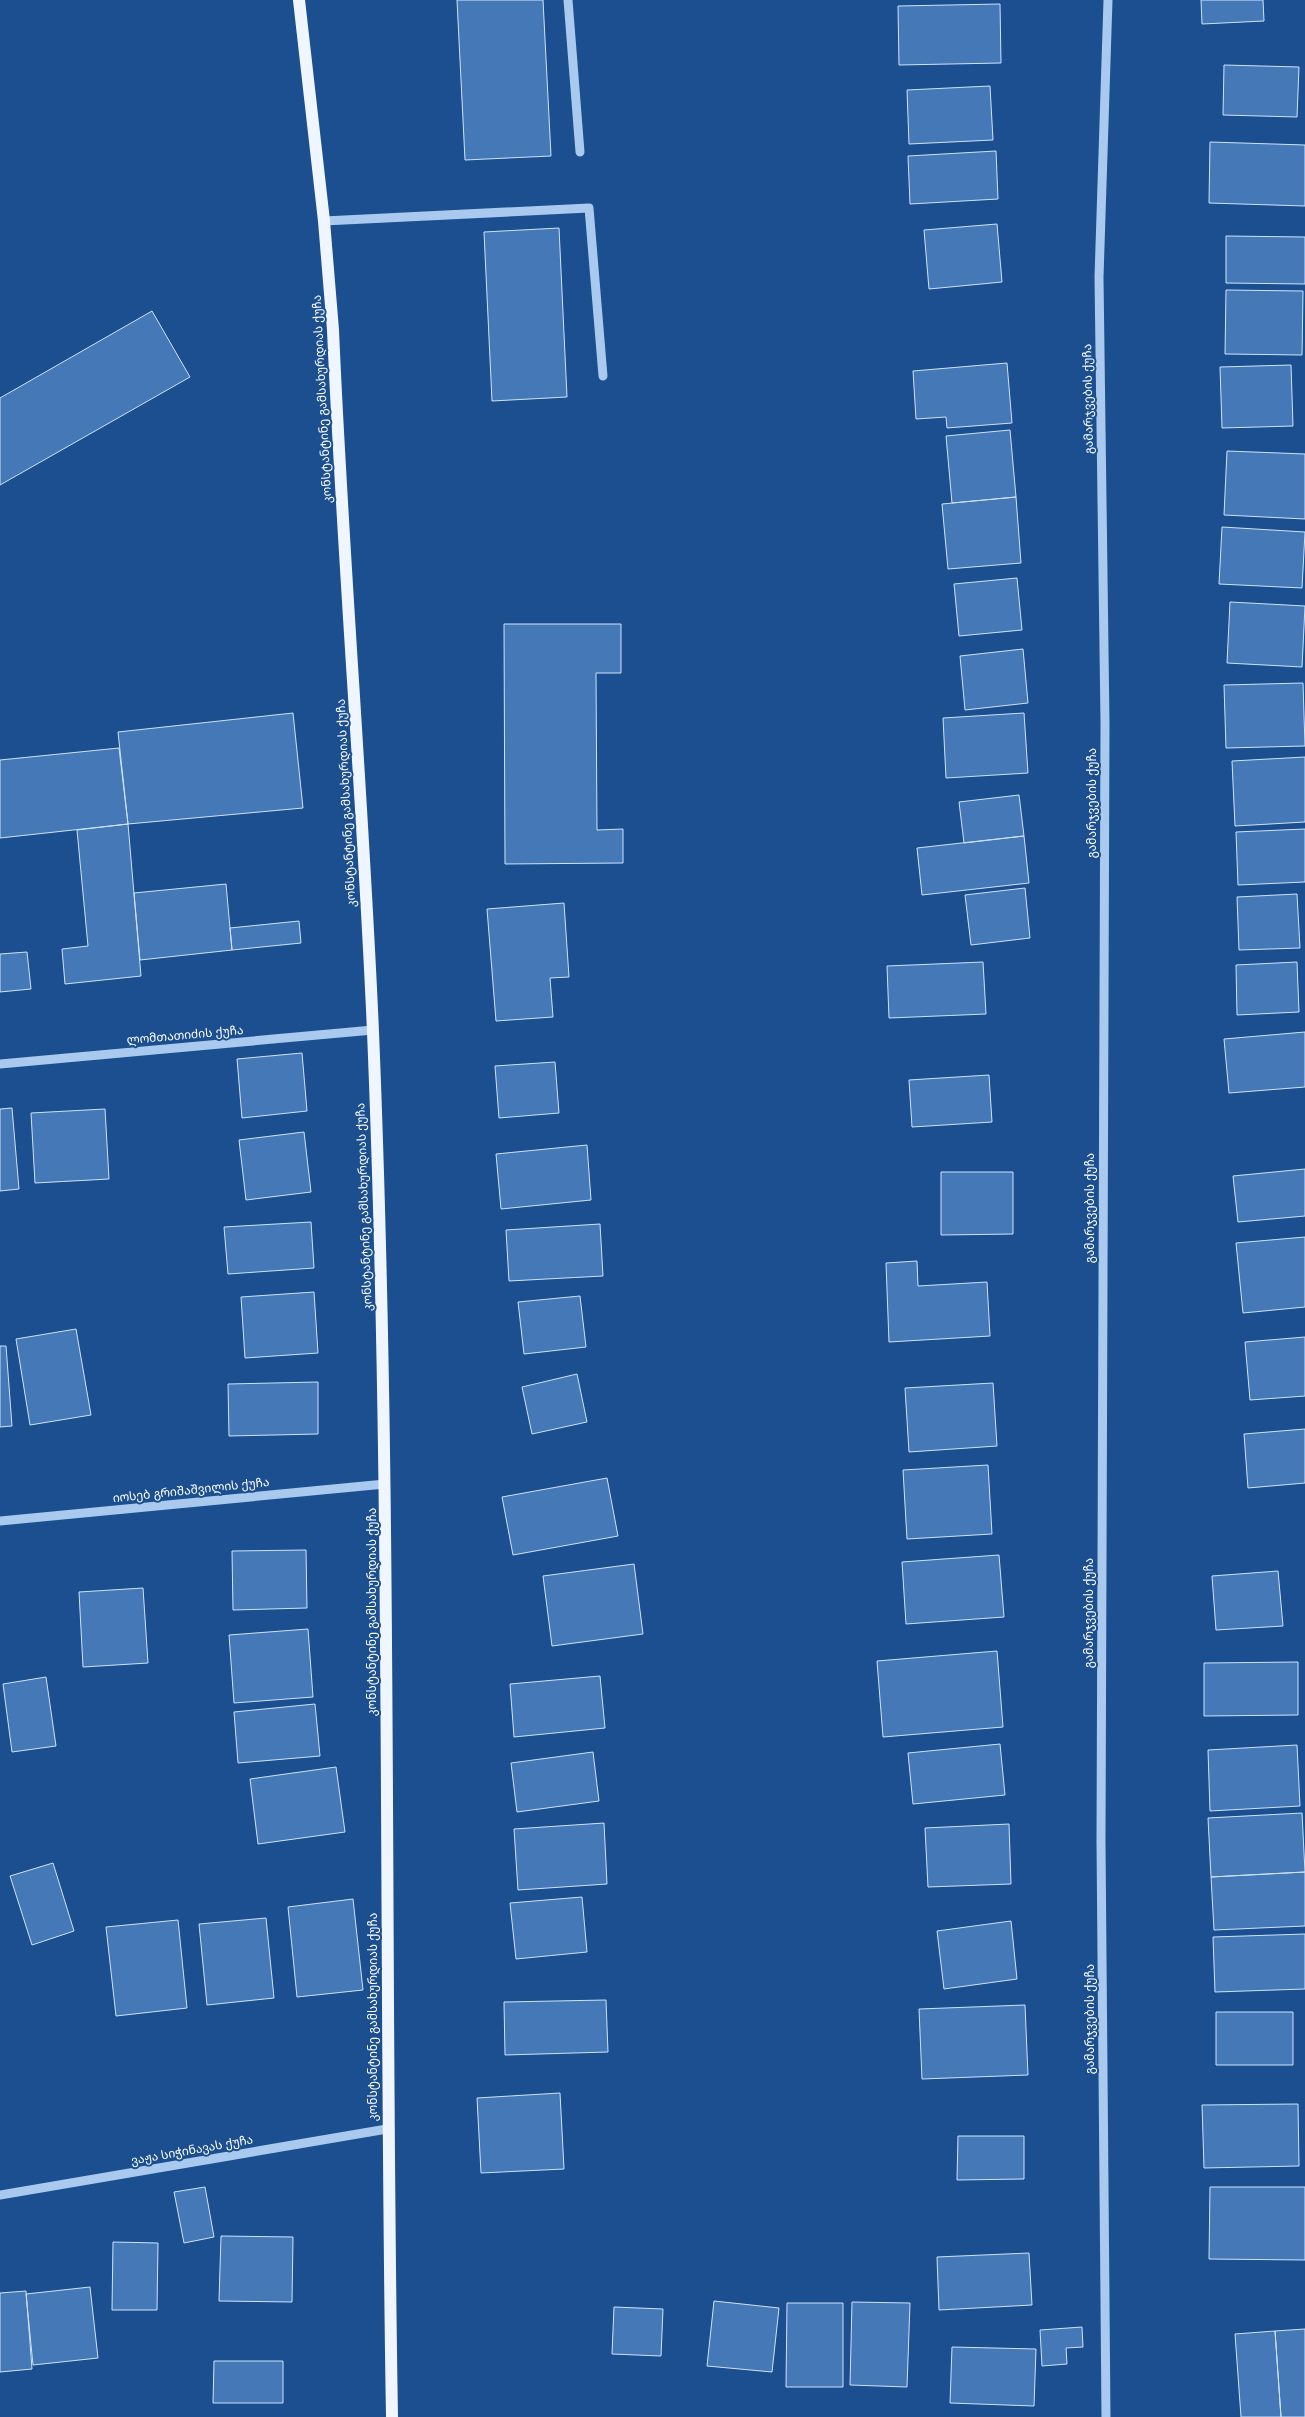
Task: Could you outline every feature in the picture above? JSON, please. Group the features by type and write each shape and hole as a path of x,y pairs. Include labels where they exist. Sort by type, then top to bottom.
{"main road":[{"name":"კონსტანტინე გამსახურდიას ქუჩა","path":"299,0 324,221 333,330 373,1030 385,1484 387,2129 392,2417"}],"street":[{"path":"568,0 580,152"},
{"name":"გამარჯვების ქუჩა","path":"1106,2417 1101,1841 1105,723 1099,277 1108,0"},
{"path":"324,221 590,208 603,376"},
{"name":"ლომთათიძის ქუჩა","path":"0,1064 373,1030"},
{"name":"იოსებ გრიშაშვილის ქუჩა","path":"0,1521 385,1484"},
{"name":"ვაჟა სიჭინავას ქუჩა","path":"0,2195 387,2129"}],"building":[{"path":"457,0 543,0 551,156 465,160"},
{"path":"1201,0 1263,0 1264,21 1202,24"},
{"path":"1000,4 1001,63 899,65 898,6"},
{"path":"1224,65 1299,67 1297,117 1223,115"},
{"path":"990,86 993,140 909,144 907,90"},
{"path":"1210,142 1305,145 1305,206 1209,203"},
{"path":"996,151 998,199 910,204 908,156"},
{"path":"997,224 1002,282 929,289 924,230"},
{"path":"559,228 567,397 492,401 484,232"},
{"path":"1226,236 1305,237 1305,284 1226,283"},
{"path":"1226,290 1303,291 1302,355 1225,354"},
{"path":"152,311 190,377 0,485 0,398"},
{"path":"1007,363 1012,423 947,428 946,417 916,419 913,371"},
{"path":"1291,365 1293,426 1222,428 1220,367"},
{"path":"1010,430 1016,497 952,503 946,436"},
{"path":"1227,451 1305,454 1305,519 1224,515"},
{"path":"1016,497 1021,563 948,569 942,504"},
{"path":"1222,527 1305,532 1302,588 1219,584"},
{"path":"1017,578 1022,630 959,636 954,584"},
{"path":"1230,602 1305,606 1302,667 1227,663"},
{"path":"504,624 621,624 621,673 596,673 597,830 623,829 623,863 505,864"},
{"path":"1023,649 1028,703 965,710 960,656"},
{"path":"1303,683 1305,746 1226,748 1224,685"},
{"path":"293,713 303,808 128,824 118,732"},
{"path":"1024,713 1028,773 946,778 943,718"},
{"path":"119,748 128,824 0,838 0,760"},
{"path":"1305,757 1305,822 1235,826 1232,761"},
{"path":"1019,795 1024,836 964,843 959,802"},
{"path":"128,824 141,976 65,984 62,949 88,946 77,830"},
{"path":"1305,829 1305,882 1238,885 1236,832"},
{"path":"1024,836 1029,883 922,895 917,848"},
{"path":"226,884 232,950 140,960 134,893"},
{"path":"1025,888 1030,938 971,945 965,895"},
{"path":"1297,894 1300,948 1239,950 1237,897"},
{"path":"564,903 569,977 550,978 553,1017 496,1021 487,909"},
{"path":"299,921 301,943 232,950 230,928"},
{"path":"27,952 31,989 0,992 0,954"},
{"path":"983,962 986,1014 889,1018 887,966"},
{"path":"1297,962 1299,1012 1237,1015 1236,965"},
{"path":"1305,1032 1305,1087 1229,1093 1224,1039"},
{"path":"302,1053 307,1111 242,1118 237,1059"},
{"path":"555,1062 559,1113 499,1118 495,1066"},
{"path":"989,1075 992,1122 912,1127 909,1080"},
{"path":"12,1108 19,1189 0,1191 0,1109"},
{"path":"105,1109 109,1179 35,1183 31,1113"},
{"path":"304,1132 311,1192 246,1200 239,1140"},
{"path":"587,1145 591,1200 501,1209 496,1154"},
{"path":"1305,1169 1305,1216 1238,1222 1233,1176"},
{"path":"941,1172 1013,1172 1013,1234 941,1235"},
{"path":"311,1222 314,1268 228,1274 224,1227"},
{"path":"600,1224 603,1276 509,1281 506,1230"},
{"path":"1305,1237 1305,1307 1243,1313 1236,1243"},
{"path":"917,1261 918,1286 987,1282 990,1336 889,1342 886,1263"},
{"path":"314,1292 318,1353 245,1358 241,1297"},
{"path":"580,1296 586,1347 524,1354 518,1302"},
{"path":"76,1329 91,1415 30,1425 16,1339"},
{"path":"1305,1337 1305,1396 1250,1400 1245,1342"},
{"path":"0,1346 6,1346 12,1426 0,1427"},
{"path":"577,1374 587,1422 532,1434 522,1387"},
{"path":"318,1382 318,1434 229,1436 228,1384"},
{"path":"993,1383 997,1446 909,1452 905,1388"},
{"path":"1305,1429 1305,1483 1248,1488 1244,1434"},
{"path":"988,1465 992,1534 907,1539 903,1470"},
{"path":"607,1478 618,1536 513,1555 502,1497"},
{"path":"306,1550 307,1608 233,1610 232,1551"},
{"path":"999,1555 1004,1617 906,1624 902,1562"},
{"path":"634,1564 643,1634 552,1646 543,1576"},
{"path":"1278,1571 1283,1626 1216,1630 1212,1576"},
{"path":"143,1588 148,1663 83,1667 79,1592"},
{"path":"308,1629 313,1697 234,1703 229,1635"},
{"path":"997,1651 1003,1727 883,1737 877,1661"},
{"path":"1298,1662 1298,1715 1204,1716 1204,1663"},
{"path":"600,1676 605,1728 514,1737 510,1684"},
{"path":"46,1677 56,1746 12,1752 3,1684"},
{"path":"315,1704 320,1756 238,1763 234,1712"},
{"path":"1000,1744 1005,1795 913,1804 908,1753"},
{"path":"1297,1745 1300,1806 1210,1811 1208,1750"},
{"path":"593,1752 599,1801 517,1812 511,1763"},
{"path":"336,1767 345,1832 258,1844 250,1779"},
{"path":"1302,1813 1305,1872 1211,1877 1208,1818"},
{"path":"604,1823 607,1884 518,1890 514,1829"},
{"path":"1009,1824 1011,1884 928,1887 925,1828"},
{"path":"53,1863 74,1931 32,1945 10,1876"},
{"path":"1305,1872 1305,1926 1214,1930 1211,1877"},
{"path":"582,1897 587,1952 516,1959 510,1903"},
{"path":"353,1899 363,1990 297,1997 288,1907"},
{"path":"266,1918 274,1998 207,2005 199,1924"},
{"path":"178,1920 187,2008 116,2016 106,1927"},
{"path":"1011,1921 1017,1979 944,1989 937,1931"},
{"path":"1305,1934 1305,1989 1215,1992 1213,1937"},
{"path":"606,2000 608,2052 505,2055 504,2002"},
{"path":"1025,2005 1028,2075 922,2079 919,2009"},
{"path":"1216,2012 1293,2012 1293,2065 1216,2065"},
{"path":"560,2093 564,2169 481,2173 477,2098"},
{"path":"1298,2104 1299,2166 1204,2168 1202,2105"},
{"path":"958,2136 1024,2136 1024,2179 957,2180"},
{"path":"205,2187 214,2237 184,2243 174,2192"},
{"path":"1210,2187 1305,2187 1305,2260 1209,2259"},
{"path":"221,2236 293,2237 292,2302 219,2301"},
{"path":"113,2242 158,2243 157,2310 112,2310"},
{"path":"1029,2253 1032,2305 939,2310 937,2257"},
{"path":"90,2287 98,2358 33,2365 26,2294"},
{"path":"26,2291 32,2369 0,2372 0,2293"},
{"path":"714,2301 779,2308 772,2372 707,2366"},
{"path":"852,2302 910,2303 907,2387 850,2385"},
{"path":"787,2303 843,2303 843,2387 786,2387"},
{"path":"614,2307 663,2309 661,2356 612,2354"},
{"path":"1082,2327 1083,2347 1066,2348 1067,2364 1042,2366 1040,2330"},
{"path":"1305,2329 1305,2417 1281,2417 1275,2331"},
{"path":"1275,2331 1281,2417 1241,2417 1235,2334"},
{"path":"952,2347 1036,2349 1034,2406 950,2403"},
{"path":"214,2361 283,2361 283,2403 213,2403"}]}
